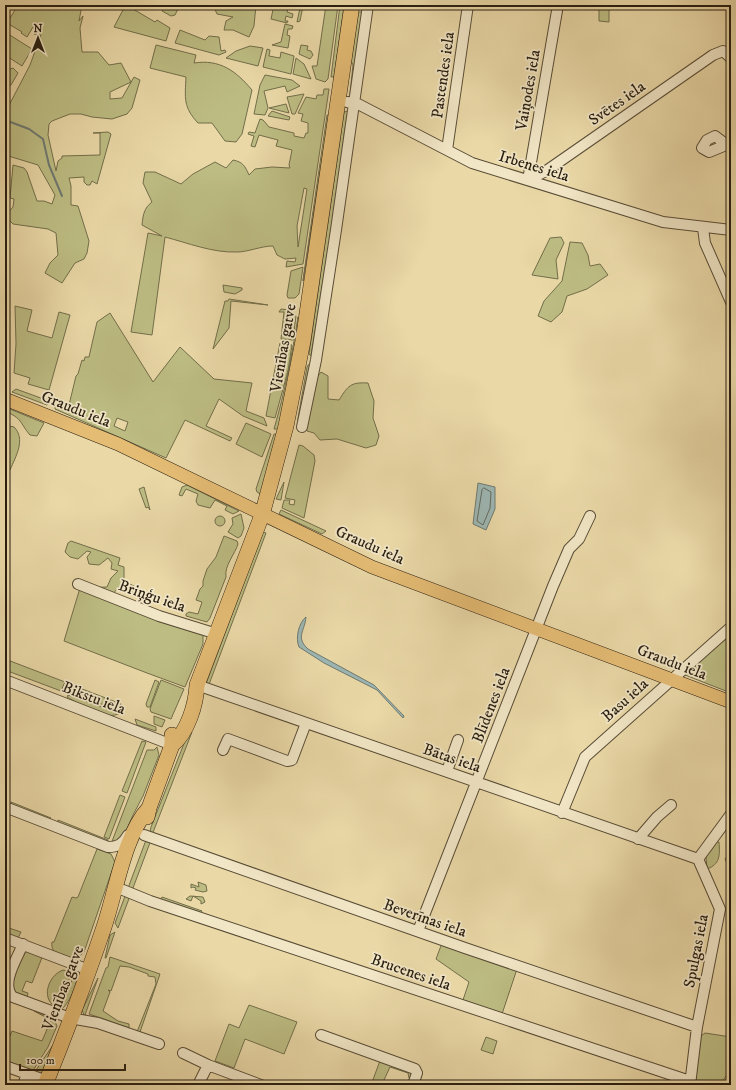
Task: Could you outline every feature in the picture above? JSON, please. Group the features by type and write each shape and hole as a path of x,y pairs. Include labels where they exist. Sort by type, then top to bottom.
{"highway":[{"name":"Vienības gatve","path":"46,1083 105,926 121,868 149,808 172,745 176,723 188,695 197,684 262,515 282,446 300,358 352,6"},
{"name":"Vienības gatve","path":"105,926 123,890 140,829"}],"main road":[{"name":"Graudu iela","path":"5,399 118,444 372,567 536,630 731,702"}],"street":[{"name":"Pastendes iela","path":"447,150 468,5"},
{"name":"Vaiņodes iela","path":"528,180 558,5"},
{"path":"302,427 316,360 367,7 352,6"},
{"name":"Svētes iela","path":"528,180 546,171 713,55 727,54"},
{"name":"Irbenes iela","path":"338,100 358,104 472,163 663,222 703,228 731,230"},
{"path":"703,228 705,243 731,302"},
{"path":"300,358 316,360"},
{"name":"Blīdenes iela","path":"418,931 569,549 579,539 590,516"},
{"name":"Briņģu iela","path":"78,584 159,616 217,634"},
{"name":"Basu iela","path":"562,812 585,757 670,679 731,626"},
{"name":"Bikstu iela","path":"5,680 172,745"},
{"name":"Bātas iela","path":"197,684 698,859"},
{"path":"223,750 228,739 287,761 292,760 306,723"},
{"path":"446,771 458,740"},
{"path":"638,839 657,817 671,805"},
{"path":"5,807 108,846 116,846 124,842 128,833 140,829"},
{"path":"698,859 731,814"},
{"name":"Beverīnas iela","path":"140,829 418,931 697,1027"},
{"path":"108,846 116,854 121,868"},
{"name":"Spulgas iela","path":"690,1083 697,1027 720,909 698,859"},
{"name":"Brucenes iela","path":"123,890 150,901 690,1083"},
{"path":"5,938 89,970"},
{"path":"23,944 8,982 10,994 13,997 70,1018 98,1023 159,1044"},
{"path":"321,1034 415,1069 417,1073 413,1085"},
{"path":"182,1053 208,1065 261,1085"},
{"path":"198,1085 208,1065"},
{"path":"5,1066 46,1083"},
{"path":"23,1085 27,1074"}],"green space":[{"path":"18,5 66,5 69,8 71,5 82,5 79,21 83,16 80,28 82,52 98,52 109,65 121,63 131,82 110,92 110,99 122,98 134,77 140,80 132,108 127,114 112,119 92,117 81,114 70,114 52,121 49,124 48,135 56,171 58,161 62,158 62,156 100,155 100,133 93,133 108,132 111,134 97,184 92,181 90,185 87,185 84,182 84,177 69,178 71,186 71,205 78,206 89,241 87,253 84,259 75,263 62,283 45,273 50,263 58,255 56,233 48,229 13,224 5,216 13,207 14,199 10,198 13,165 24,168 27,172 37,201 44,201 52,204 55,195 38,165 5,155 5,113 30,65 41,35 34,34 36,30 33,27 27,37 21,33 22,32 7,23"},
{"path":"127,5 135,5 133,9 155,22 157,20 170,28 166,41 114,27"},
{"path":"164,5 180,5 175,15 171,16 162,11 165,6"},
{"path":"213,5 256,5 254,26 249,37 233,30 224,30 226,21 233,17 217,14"},
{"path":"274,5 303,6 300,21 297,22 300,8 289,6 287,12 293,14 292,18 286,16 285,21 288,21 287,23 271,19"},
{"path":"326,5 338,5 328,79 325,82 316,79 312,66 317,66"},
{"path":"340,5 344,5 344,7 334,77 331,77"},
{"path":"599,8 609,8 609,22 599,21"},
{"path":"358,12 363,12 352,95 350,94 353,65 351,61"},
{"path":"285,24 293,26 292,29 288,29 287,35 290,36 288,48 272,45 281,42"},
{"path":"180,30 205,40 209,36 219,37 221,51 225,50 226,52 219,55 175,43"},
{"path":"5,32 32,49 22,66 5,55"},
{"path":"156,45 196,55 194,63 212,63 227,68 240,77 252,90 242,134 236,142 225,141 212,123 198,123 193,117 187,107 186,102 186,77 150,68"},
{"path":"301,45 308,46 307,50 311,51 313,55 310,59 299,54"},
{"path":"250,46 263,48 258,66 226,58 236,51"},
{"path":"267,49 270,50 269,56 280,58 281,52 294,56 291,74 263,67"},
{"path":"296,58 304,64 311,79 293,74"},
{"path":"13,68 18,73 11,85 7,86 5,85 5,76 10,69"},
{"path":"265,75 292,80 300,86 287,92 285,86 264,91 268,108 265,115 254,114 260,85"},
{"path":"324,89 329,89 303,264 286,267 287,261 295,262 296,258 285,259 277,255 273,246 241,252 228,252 201,247 165,237 152,335 131,332 148,233 162,236 142,225 144,212 152,202 143,183 145,172 155,172 181,184 193,174 215,162 226,168 233,160 239,162 243,165 249,175 255,169 272,167 290,168 289,165 292,150 276,146 278,140 259,135 255,147 251,146 254,136 248,134 249,132 255,133 260,119 263,120 269,127 294,133 294,136 304,138 306,133 308,133 308,123 301,121 303,114 298,113 306,97 316,99 317,95 323,95","holes":["304,188 307,189 298,247 297,226"]},
{"path":"304,94 295,114 292,114 287,97"},
{"path":"286,104 289,113 269,108"},
{"path":"272,111 290,117 289,120 268,116"},
{"path":"348,111 344,135 344,151 311,356 309,354 344,112"},
{"path":"327,115 329,115 303,281 303,280"},
{"path":"561,237 564,243 556,260 558,279 532,275 550,238"},
{"path":"570,242 582,243 588,255 590,266 600,264 608,275 587,289 567,296 562,312 551,322 538,316 544,301 562,281"},
{"path":"303,267 299,294 295,298 288,298 287,295 291,271"},
{"path":"223,285 242,288 242,290 235,294 224,292"},
{"path":"229,299 268,305 231,301 229,328 213,349 225,301 228,301"},
{"path":"15,306 32,310 27,331 52,338 59,312 70,315 49,390 28,384 30,378 14,373 16,344"},
{"path":"281,309 289,310 296,316 293,340 281,339 284,312 279,312"},
{"path":"110,313 153,382 180,347 214,379 252,383 246,411 264,418 267,426 243,416 219,399 206,426 232,438 230,441 185,420 166,458 55,409 55,405 70,410 72,406 69,405 76,376 82,360 84,361 85,357 89,357 97,322","holes":["117,418 128,422 125,431 114,426"]},
{"path":"298,317 299,324 291,377 279,429 274,429 288,373"},
{"path":"280,343 292,345 288,371 275,418 266,416"},
{"path":"311,364 305,409 299,432 298,418 307,367"},
{"path":"321,372 328,376 328,399 339,400 347,388 353,384 368,383 374,401 373,418 379,436 376,445 366,448 337,439 320,440 314,433 307,431 305,427 315,380"},
{"path":"16,389 49,401 48,404 47,405 12,392"},
{"path":"5,407 44,423 37,436 30,435 18,419 5,411"},
{"path":"246,423 271,434 262,457 236,444"},
{"path":"5,425 14,427 18,432 20,442 10,470 5,467 5,443 8,435 5,434"},
{"path":"274,434 277,434 262,495 257,492 256,489"},
{"path":"299,445 303,446 314,455 315,461 304,518 282,508 284,500 290,500 289,504 294,505 295,500 285,498"},
{"path":"284,482 281,500 276,499"},
{"path":"187,485 239,511 233,514 225,510 227,506 215,500 210,508 198,505 196,501 198,494 186,489 182,496 179,495 182,487"},
{"path":"144,487 150,510 148,507 146,508 139,489"},
{"path":"281,510 326,531 322,534 279,514"},
{"path":"241,514 244,528 241,536 238,538 228,532 233,524 232,518"},
{"path":"218,516 222,516 224,517 224,525 218,526 215,523 215,519"},
{"path":"263,532 266,533 208,687 206,684"},
{"path":"224,536 237,541 238,544 228,564 226,577 210,618 207,622 186,616 189,612 198,614 202,602 196,600 200,589 203,586 207,569 216,557"},
{"path":"71,541 120,558 118,565 124,567 124,581 144,591 148,600 143,600 119,587 109,598 150,615 157,621 203,635 203,644 185,687 64,641 80,588 107,587 111,578 118,571 111,569 112,563 108,558 99,565 89,564 87,557 91,552 87,551 78,559 70,557 65,552 68,543"},
{"path":"731,634 731,693 685,675 688,668"},
{"path":"5,659 65,682 61,691 5,670"},
{"path":"155,680 159,682 150,707 147,707 146,704"},
{"path":"161,680 184,689 171,719 151,712 150,709"},
{"path":"72,685 121,704 120,710 70,694 69,692"},
{"path":"68,695 120,713 114,715 101,714 86,708 67,697"},
{"path":"154,716 165,720 162,727 154,724"},
{"path":"135,719 156,727 156,731 137,725"},
{"path":"189,731 192,732 152,835 150,832 151,827"},
{"path":"142,741 146,742 127,793 122,791"},
{"path":"157,747 159,755 143,796 123,838 111,844 147,750 154,750"},
{"path":"120,795 125,797 109,839 104,837"},
{"path":"11,802 51,818 48,819 13,806"},
{"path":"58,820 108,840 108,842 58,823"},
{"path":"146,840 151,840 118,928 115,923"},
{"path":"715,842 719,842 718,859 714,865 707,869 706,856"},
{"path":"97,849 111,854 115,862 84,952 77,959 63,958 56,954 53,950 52,942 54,942 72,897 78,897"},
{"path":"731,851 731,871 725,859"},
{"path":"198,882 206,885 207,891 203,892 195,890 196,888 193,887 191,888 191,884 199,887"},
{"path":"193,896 191,901 186,899"},
{"path":"193,896 203,897 205,902 201,904 201,901"},
{"path":"162,897 202,911 200,914 160,900"},
{"path":"5,910 10,913 8,922 9,928 21,932 18,938 5,935"},
{"path":"115,932 106,958 105,958 110,935"},
{"path":"442,943 517,969 502,1014 463,1000 469,982 436,959"},
{"path":"28,949 43,955 32,983 26,981 22,991 28,993 27,997 14,992 11,984 24,951"},
{"path":"110,957 160,974 139,1035 137,1032 156,984 155,977 148,976 148,974 129,967 120,966 111,991 108,990 110,992 103,1011 118,1021 129,1024 129,1028 89,1014 106,968 108,967"},
{"path":"63,970 72,972 58,1008 52,1005 47,994 53,977"},
{"path":"75,972 77,973 77,976 75,987 67,1004 61,1009"},
{"path":"98,978 85,1015 84,1015 82,1010"},
{"path":"249,1005 297,1022 284,1054 245,1039 234,1068 215,1061 229,1024 239,1028"},
{"path":"34,1011 53,1018 57,1026 48,1047 32,1072 5,1061 5,1048 12,1031 42,1041 51,1020"},
{"path":"705,1033 731,1037 731,1069 722,1082 726,1085 694,1085 701,1036"},
{"path":"486,1037 497,1041 493,1054 481,1050"},
{"path":"53,1045 42,1072 40,1074 34,1073"},
{"path":"381,1058 412,1070 413,1080 409,1078 408,1073 390,1067 384,1080 387,1085 371,1085"}],"water":[{"path":"478,483 495,487 495,509 486,530 473,524"},
{"path":"306,617 301,637 304,645 308,649 374,685 404,716 403,718 377,690 324,663 299,647 297,639 298,630"}],"waterway":[{"path":"5,120 29,129 43,139 49,165 62,196"}]}
